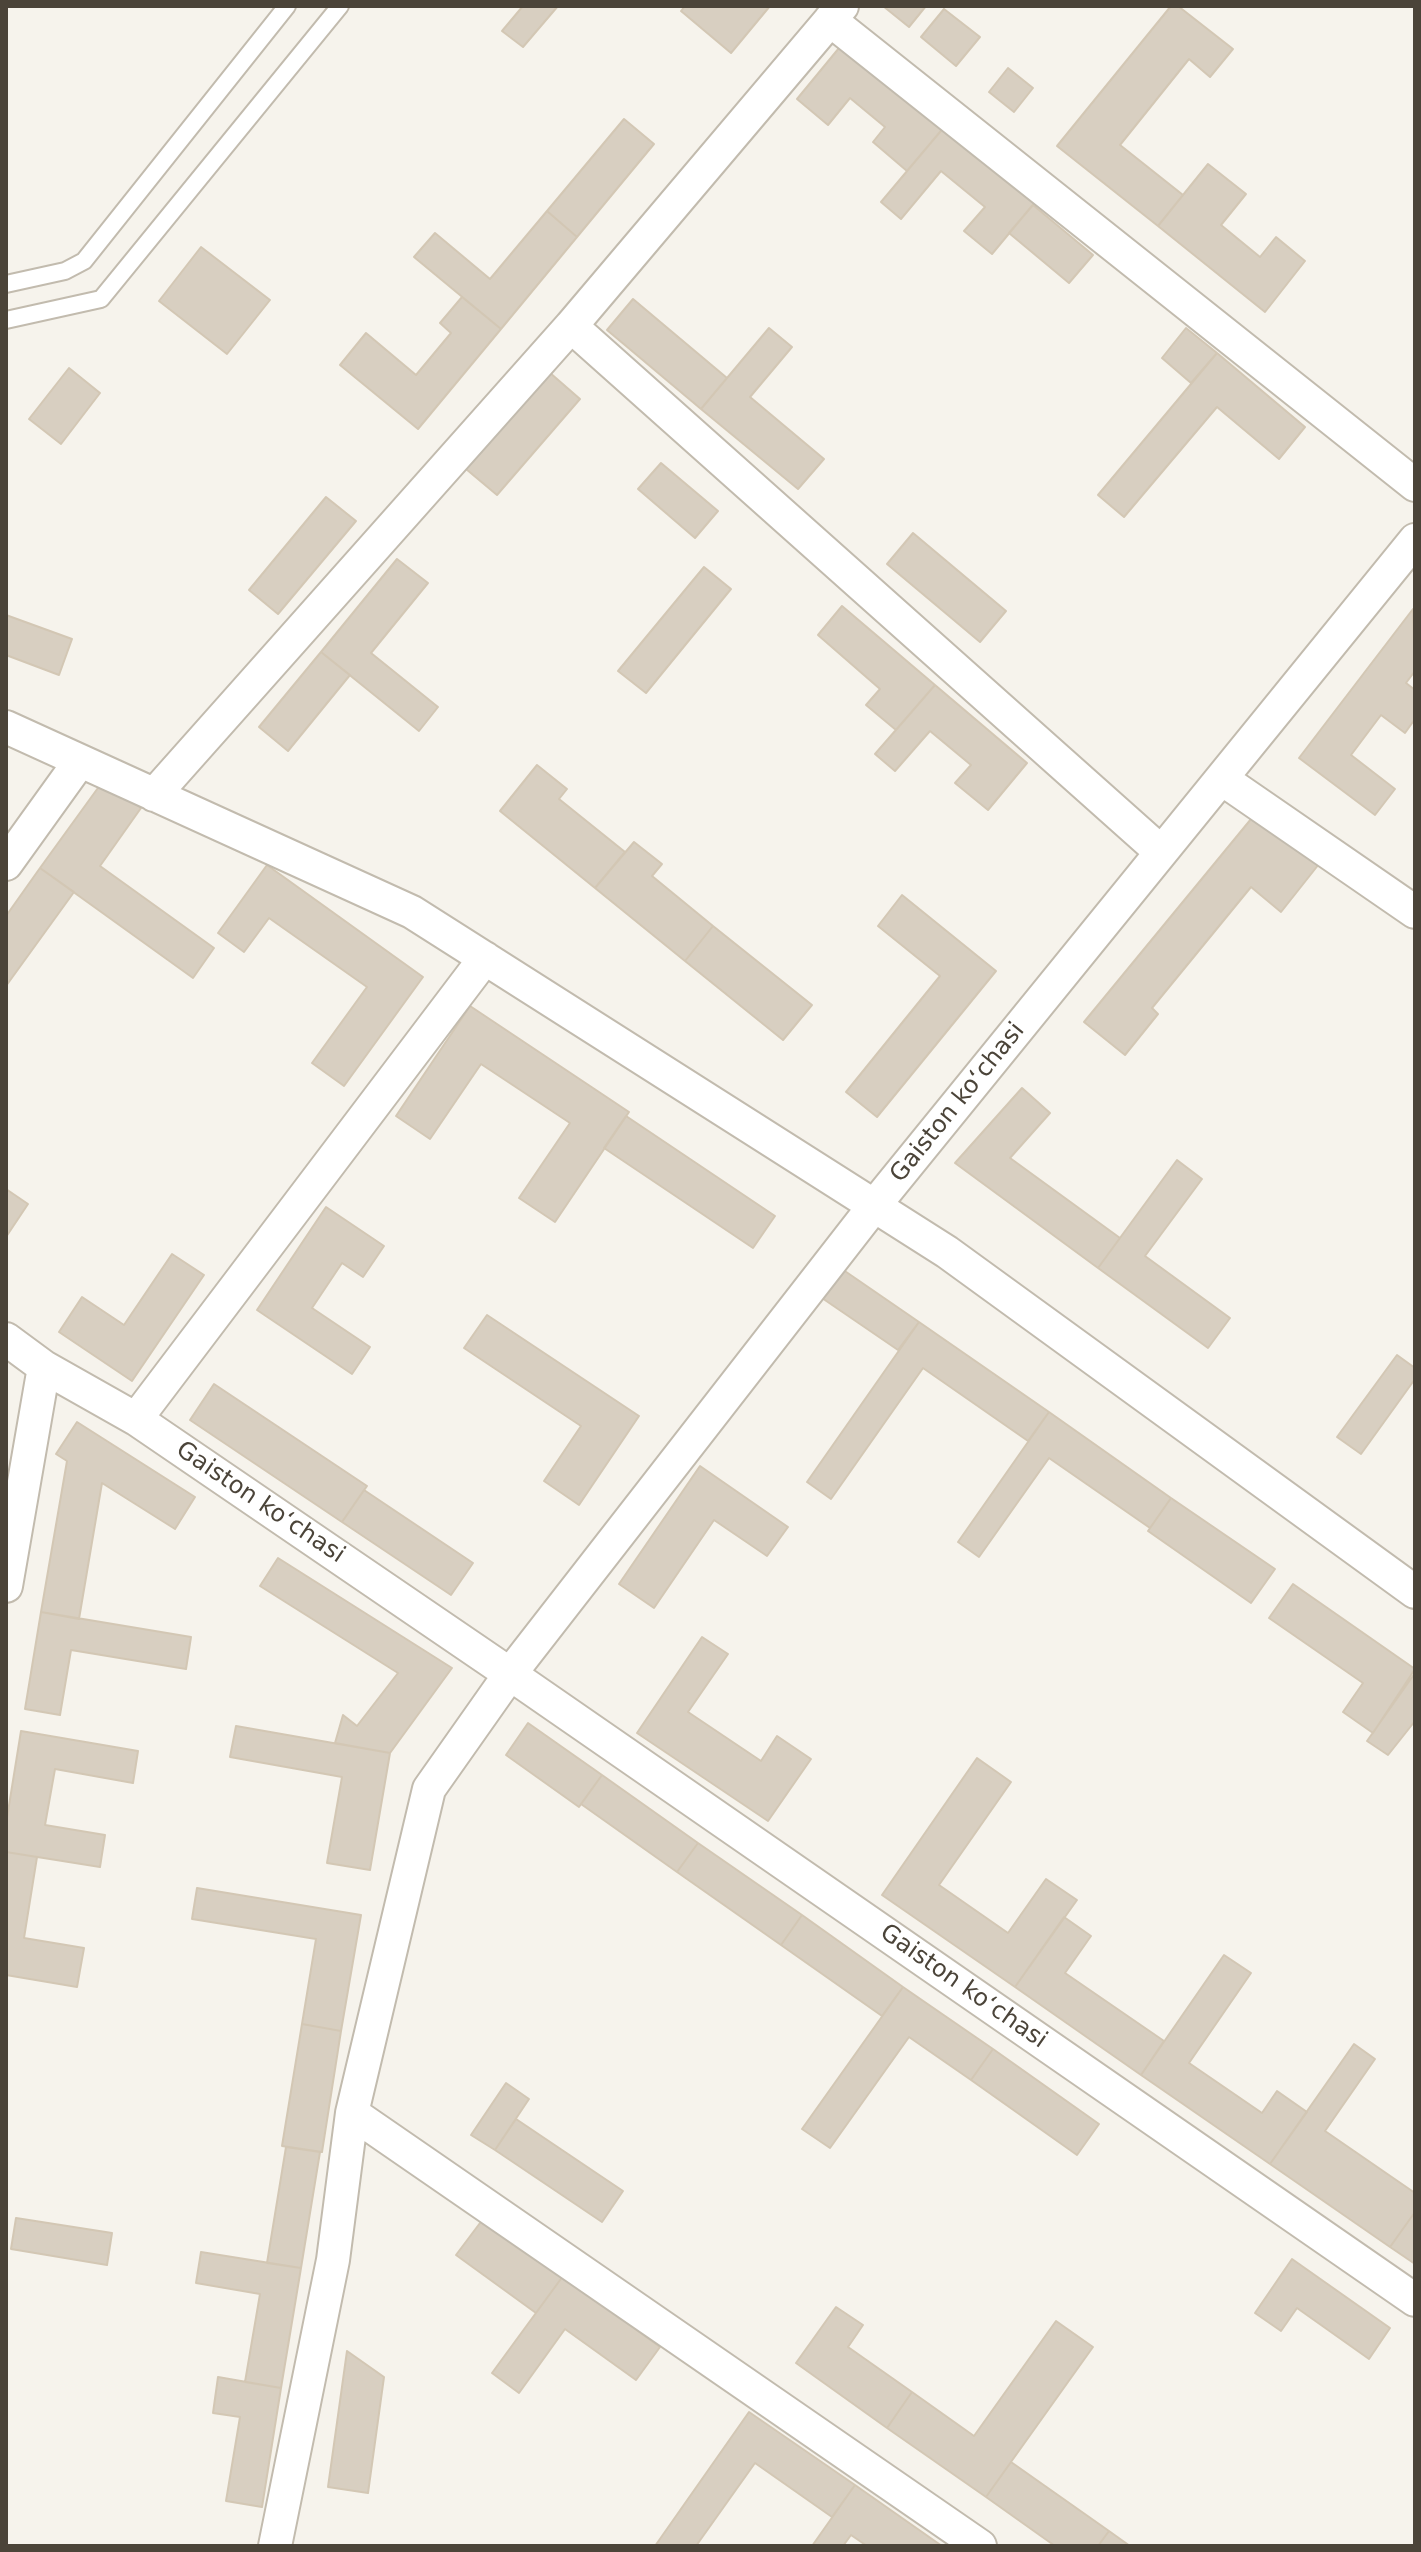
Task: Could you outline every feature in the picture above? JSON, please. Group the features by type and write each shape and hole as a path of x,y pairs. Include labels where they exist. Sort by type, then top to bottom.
{"street":[{"path":"154,795 571,326 836,13 1415,485"},
{"path":"571,326 1161,852"},
{"name":"Gaiston koʻchasi","path":"510,1674 874,1206 1415,540"},
{"path":"6,727 412,912 947,1252 1415,1592"},
{"path":"6,864 80,761"},
{"path":"1222,779 1415,912"},
{"path":"136,1419 485,958"},
{"name":"Gaiston koʻchasi","path":"6,1339 44,1367 136,1419 510,1674 1415,2300"},
{"path":"6,1586 44,1367"},
{"path":"275,2546 333,2260 352,2113 429,1789 510,1674"},
{"path":"352,2113 980,2546"}],"lane":[{"path":"6,284 65,271 84,261 287,6"},
{"path":"6,320 101,299 340,6"}],"building":[{"path":"523,6 558,6 523,47 502,31"},
{"path":"685,6 770,6 731,53 681,11"},
{"path":"883,6 926,6 909,27"},
{"path":"1171,6 1178,6 1233,49 1210,77 1189,59 1120,145 1183,195 1158,226 1057,146"},
{"path":"944,9 980,37 956,66 921,37"},
{"path":"844,42 945,126 907,171 873,142 885,127 850,98 828,125 797,99"},
{"path":"1008,68 1033,88 1014,112 989,92"},
{"path":"624,119 654,144 577,237 547,211"},
{"path":"945,126 1036,201 992,254 964,231 985,207 941,171 901,219 881,202"},
{"path":"1208,164 1246,194 1221,225 1260,257 1276,237 1305,261 1265,312 1158,226"},
{"path":"1033,205 1093,255 1069,283 1009,233"},
{"path":"547,211 577,237 501,329 414,257 435,233 490,279"},
{"path":"201,247 270,300 227,354 159,301"},
{"path":"462,297 501,329 418,429 340,365 366,333 416,375 451,333 440,323"},
{"path":"633,299 727,378 701,409 607,330"},
{"path":"769,328 792,347 750,397 824,459 798,489 701,409"},
{"path":"1186,328 1217,353 1191,383 1162,358"},
{"path":"1217,353 1305,427 1279,459 1217,407 1124,517 1098,495"},
{"path":"69,368 100,393 61,444 29,419"},
{"path":"549,372 580,399 497,495 466,469"},
{"path":"661,463 718,511 695,538 638,489"},
{"path":"326,497 356,521 278,614 249,590"},
{"path":"913,533 1006,611 980,642 887,564"},
{"path":"397,559 428,583 371,653 438,707 419,731 321,652"},
{"path":"704,567 731,589 646,693 618,671"},
{"path":"842,606 935,685 896,730 866,705 880,689 818,635"},
{"path":"1413,609 1415,671 1406,683 1415,690 1415,719 1405,733 1381,715 1351,755 1395,789 1375,815 1299,758"},
{"path":"6,615 72,639 59,675 6,655"},
{"path":"321,652 350,675 288,751 259,727"},
{"path":"935,685 1027,763 988,810 955,783 971,765 930,731 895,771 875,754"},
{"path":"537,765 567,789 559,799 625,852 595,888 500,811"},
{"path":"103,781 141,808 100,866 214,948 193,978 40,868"},
{"path":"1256,813 1319,864 1281,912 1251,887 1152,1008 1158,1014 1125,1055 1084,1022"},
{"path":"634,842 662,864 652,876 713,926 685,961 595,888"},
{"path":"267,865 423,977 344,1086 312,1063 367,987 269,918 244,952 218,933"},
{"path":"40,868 74,892 6,986 6,916"},
{"path":"902,895 996,971 877,1117 846,1092 940,976 878,926"},
{"path":"713,926 812,1005 783,1040 685,961"},
{"path":"470,1006 629,1112 555,1222 519,1198 570,1123 481,1064 430,1139 396,1116"},
{"path":"1022,1088 1050,1113 1010,1158 1120,1238 1098,1268 955,1163"},
{"path":"626,1116 775,1216 753,1248 604,1148"},
{"path":"1177,1160 1202,1179 1145,1256 1230,1318 1208,1348 1098,1268"},
{"path":"6,1189 28,1204 6,1237"},
{"path":"326,1207 384,1246 363,1277 342,1263 312,1308 370,1347 352,1374 257,1310"},
{"path":"172,1254 204,1275 132,1381 59,1332 82,1297 124,1325"},
{"path":"839,1267 919,1322 898,1350 819,1296"},
{"path":"487,1315 639,1416 579,1505 544,1481 581,1426 464,1348"},
{"path":"919,1322 1049,1412 1028,1441 923,1368 831,1499 807,1482"},
{"path":"1397,1355 1415,1368 1415,1379 1361,1454 1337,1437"},
{"path":"214,1384 367,1486 342,1522 190,1420"},
{"path":"1049,1412 1171,1498 1150,1528 1049,1458 979,1557 958,1542"},
{"path":"77,1422 195,1497 175,1529 102,1483 79,1619 41,1612 67,1461 56,1454"},
{"path":"700,1466 788,1527 767,1556 714,1520 654,1608 619,1584"},
{"path":"364,1490 473,1563 451,1595 342,1522"},
{"path":"1171,1498 1275,1569 1251,1603 1148,1531"},
{"path":"278,1558 452,1668 390,1753 335,1743 343,1715 357,1726 398,1673 260,1586"},
{"path":"1293,1584 1415,1669 1373,1733 1343,1712 1363,1683 1269,1618"},
{"path":"41,1612 191,1637 186,1669 71,1650 60,1715 25,1709"},
{"path":"702,1637 728,1654 688,1712 761,1761 777,1736 811,1759 768,1821 637,1733"},
{"path":"1415,1673 1415,1721 1388,1755 1367,1741"},
{"path":"528,1723 602,1775 579,1807 506,1755"},
{"path":"236,1726 390,1753 370,1870 327,1863 342,1777 230,1757"},
{"path":"21,1731 138,1751 133,1783 55,1769 45,1825 105,1835 100,1867 6,1852 6,1824"},
{"path":"977,1758 1011,1782 939,1885 1008,1933 1046,1879 1077,1900 1015,1987 882,1895"},
{"path":"602,1775 698,1843 677,1872 581,1804"},
{"path":"698,1843 802,1915 781,1945 677,1872"},
{"path":"6,1852 37,1857 24,1938 84,1948 77,1987 6,1975"},
{"path":"197,1888 361,1915 341,2031 302,2024 316,1939 192,1919"},
{"path":"802,1915 903,1987 882,2016 781,1945"},
{"path":"1064,1917 1091,1936 1065,1973 1164,2041 1141,2075 1015,1987"},
{"path":"1224,1955 1251,1973 1189,2063 1262,2113 1277,2091 1307,2112 1270,2164 1141,2075"},
{"path":"903,1987 993,2049 971,2080 909,2037 830,2148 802,2129"},
{"path":"302,2024 341,2031 322,2152 282,2146"},
{"path":"1354,2044 1375,2059 1325,2131 1415,2193 1415,2212 1390,2247 1270,2164"},
{"path":"993,2049 1099,2124 1077,2155 971,2080"},
{"path":"506,2083 529,2099 495,2150 471,2135"},
{"path":"516,2119 623,2191 602,2222 495,2150"},
{"path":"286,2147 320,2152 301,2268 267,2263"},
{"path":"1415,2212 1415,2264 1390,2247"},
{"path":"16,2218 112,2233 107,2265 11,2249"},
{"path":"483,2219 563,2276 536,2313 456,2255"},
{"path":"201,2252 301,2268 281,2388 245,2382 260,2294 196,2283"},
{"path":"1292,2259 1390,2328 1369,2359 1297,2308 1281,2331 1255,2313"},
{"path":"563,2276 660,2347 636,2380 565,2329 519,2393 492,2373"},
{"path":"836,2307 863,2325 848,2347 912,2392 887,2428 796,2363"},
{"path":"1056,2321 1093,2347 986,2497 887,2428 912,2392 974,2436"},
{"path":"347,2351 384,2377 368,2493 328,2487"},
{"path":"218,2377 281,2388 262,2507 226,2501 240,2417 213,2413"},
{"path":"749,2412 855,2485 832,2517 755,2463 696,2546 655,2546"},
{"path":"1011,2462 1109,2531 1098,2546 1055,2546 986,2497"},
{"path":"855,2485 942,2546 867,2546 851,2535 843,2546 812,2546"},
{"path":"1109,2531 1130,2546 1098,2546"}]}
